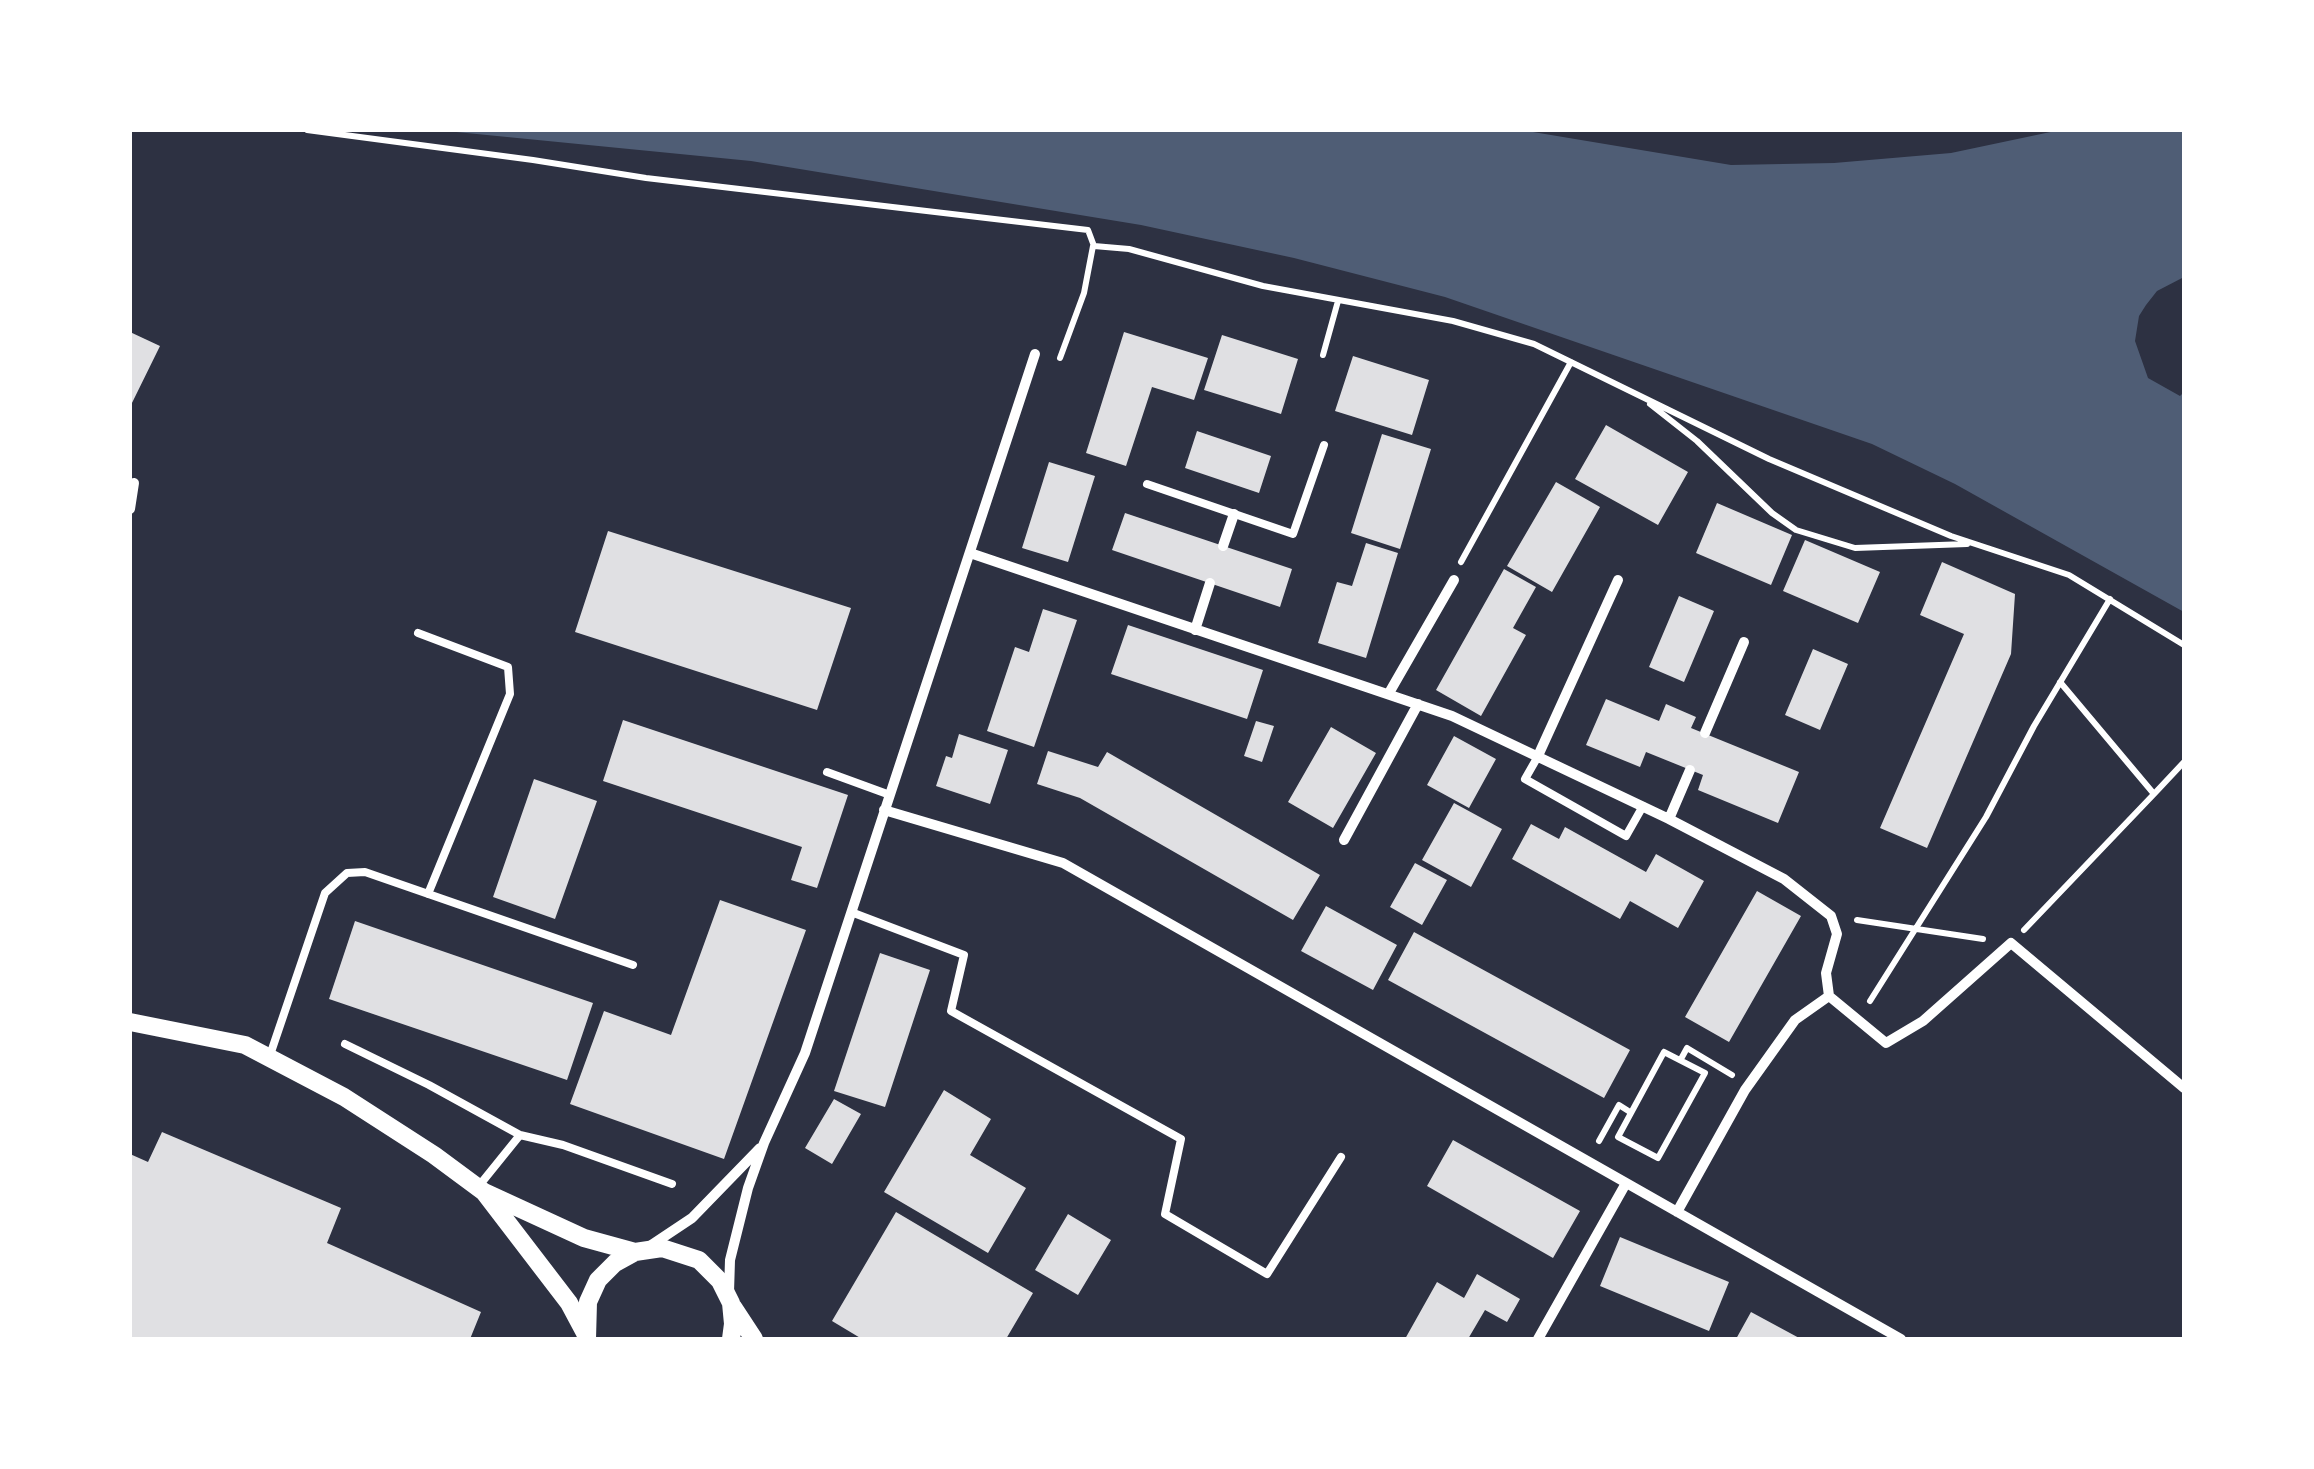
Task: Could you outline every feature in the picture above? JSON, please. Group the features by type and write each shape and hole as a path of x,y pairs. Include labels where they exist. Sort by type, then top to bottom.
{"street":[{"path":"731,1339 734,1324 729,1300 730,1260 736,1227 764,1143 805,1054 1035,354"},
{"path":"130,509 134,483"},
{"path":"1223,546 1234,514"},
{"path":"970,554 1452,716 1784,878 1831,916 1837,934 1826,973 1830,996 1886,1043 1924,1021 2011,944 2184,1088"},
{"path":"1389,694 1454,580"},
{"path":"1538,758 1618,580"},
{"path":"1195,630 1210,583"},
{"path":"1705,734 1744,642"},
{"path":"1344,840 1418,704"},
{"path":"1669,819 1690,770"},
{"path":"884,810 1063,862 1901,1339"},
{"path":"1677,1212 1749,1085 1795,1020 1830,996"},
{"path":"130,1022 246,1045 344,1097 481,1190 584,1238 638,1252 674,1250 699,1260 720,1281 754,1339"},
{"path":"587,1337 588,1302 598,1280 615,1262 692,1218 764,1143"},
{"path":"1538,1339 1626,1184"},
{"path":"481,1190 568,1303 587,1337"}],"lane":[{"path":"1147,484 1292,534 1324,445"},
{"path":"418,634 508,668 510,694 428,894"},
{"path":"1538,758 1525,779 1626,836 1642,806"},
{"path":"827,772 890,795"},
{"path":"269,1058 325,893 347,873 365,872 633,965"},
{"path":"851,912 964,955 951,1011 1181,1139 1165,1214 1267,1274 1341,1157"},
{"path":"345,1044 520,1136 562,1145 672,1184"},
{"path":"481,1190 520,1136"}],"path":[{"path":"307,130 646,178 1088,230 1094,246 1084,294 1060,360 1035,354"},
{"path":"1094,246 1129,249 1263,286 1453,321 1534,344 1770,459 1977,544 2069,575 2184,645"},
{"path":"1324,355 1338,301"},
{"path":"1454,580 1468,545 1571,362"},
{"path":"1637,394 1697,441 1772,513 1796,530 1855,548 1977,544"},
{"path":"1858,1020 1986,818 2110,599"},
{"path":"2060,682 2154,794"},
{"path":"1831,916 2011,944 2184,762"},
{"path":"1681,1059 1688,1048 1749,1085"},
{"path":"1664,1052 1705,1073 1658,1158 1618,1137 1630,1112 1664,1052"},
{"path":"1586,1162 1619,1105 1630,1112"}],"water":[{"path":"436,130 1521,130 1731,165 1834,163 1951,153 2060,130 2184,130 2184,277 2157,291 2146,305 2139,316 2135,341 2148,378 2180,396 2184,392 2184,612 1955,484 1872,444 1445,297 1294,258 1141,225 751,161"}],"building":[{"path":"130,332 160,346 130,407"},
{"path":"1124,332 1208,358 1194,400 1152,387 1126,466 1086,453"},
{"path":"1222,335 1298,359 1281,414 1204,390"},
{"path":"1353,356 1429,380 1412,435 1335,411"},
{"path":"1606,425 1688,472 1658,525 1575,479"},
{"path":"1197,431 1271,456 1259,493 1185,468"},
{"path":"1382,434 1431,449 1400,549 1351,533"},
{"path":"1049,462 1095,476 1068,562 1022,548"},
{"path":"1556,482 1600,507 1552,592 1507,566"},
{"path":"1717,503 1792,535 1771,585 1696,553"},
{"path":"1125,513 1292,569 1280,607 1112,550"},
{"path":"608,531 851,608 817,710 575,632"},
{"path":"1805,540 1880,572 1858,623 1783,591"},
{"path":"1366,543 1398,553 1366,658 1318,643 1337,582 1352,586"},
{"path":"1942,562 2015,594 2011,654 1927,848 1880,828 1964,634 1920,615"},
{"path":"1504,569 1536,587 1513,628 1526,635 1481,716 1436,690"},
{"path":"1679,596 1714,611 1684,682 1649,667"},
{"path":"1043,609 1077,620 1034,747 987,731 1015,647 1029,652"},
{"path":"1128,625 1263,670 1247,719 1111,674"},
{"path":"1813,649 1848,664 1820,730 1785,715"},
{"path":"1606,699 1659,721 1666,704 1696,717 1691,728 1799,772 1778,823 1698,790 1703,775 1646,752 1640,767 1586,745"},
{"path":"623,720 848,795 817,888 791,880 802,847 603,781"},
{"path":"1256,721 1274,726 1262,762 1244,756"},
{"path":"1331,727 1376,753 1333,828 1288,802"},
{"path":"959,734 1008,750 990,804 936,786 946,756 952,758"},
{"path":"1454,736 1496,759 1469,808 1427,785"},
{"path":"1048,751 1098,767 1107,752 1320,875 1293,920 1080,798 1037,784"},
{"path":"534,779 597,801 555,919 493,897"},
{"path":"1454,803 1502,829 1471,887 1422,860"},
{"path":"1531,824 1559,839 1565,827 1646,872 1656,854 1704,881 1678,928 1630,901 1620,919 1512,859"},
{"path":"1415,863 1447,880 1422,925 1390,907"},
{"path":"1757,891 1801,916 1729,1042 1685,1017"},
{"path":"720,900 806,930 724,1159 570,1104 604,1011 671,1035"},
{"path":"1326,906 1397,945 1373,990 1301,951"},
{"path":"355,921 593,1003 567,1080 329,999"},
{"path":"1414,932 1630,1050 1604,1098 1388,980"},
{"path":"880,953 930,970 885,1107 834,1091"},
{"path":"944,1090 991,1119 970,1155 1026,1188 988,1253 884,1192"},
{"path":"834,1099 861,1114 832,1164 805,1148"},
{"path":"162,1132 341,1208 327,1243 481,1312 470,1339 130,1339 130,1154 148,1162"},
{"path":"1453,1140 1580,1211 1553,1258 1427,1186"},
{"path":"896,1212 1033,1293 1006,1339 862,1339 832,1321"},
{"path":"1068,1214 1111,1240 1078,1295 1035,1270"},
{"path":"1620,1237 1729,1282 1709,1331 1600,1286"},
{"path":"1477,1274 1520,1299 1507,1322 1485,1310 1468,1339 1405,1339 1437,1282 1464,1298"},
{"path":"1751,1312 1801,1339 1736,1339"}]}
